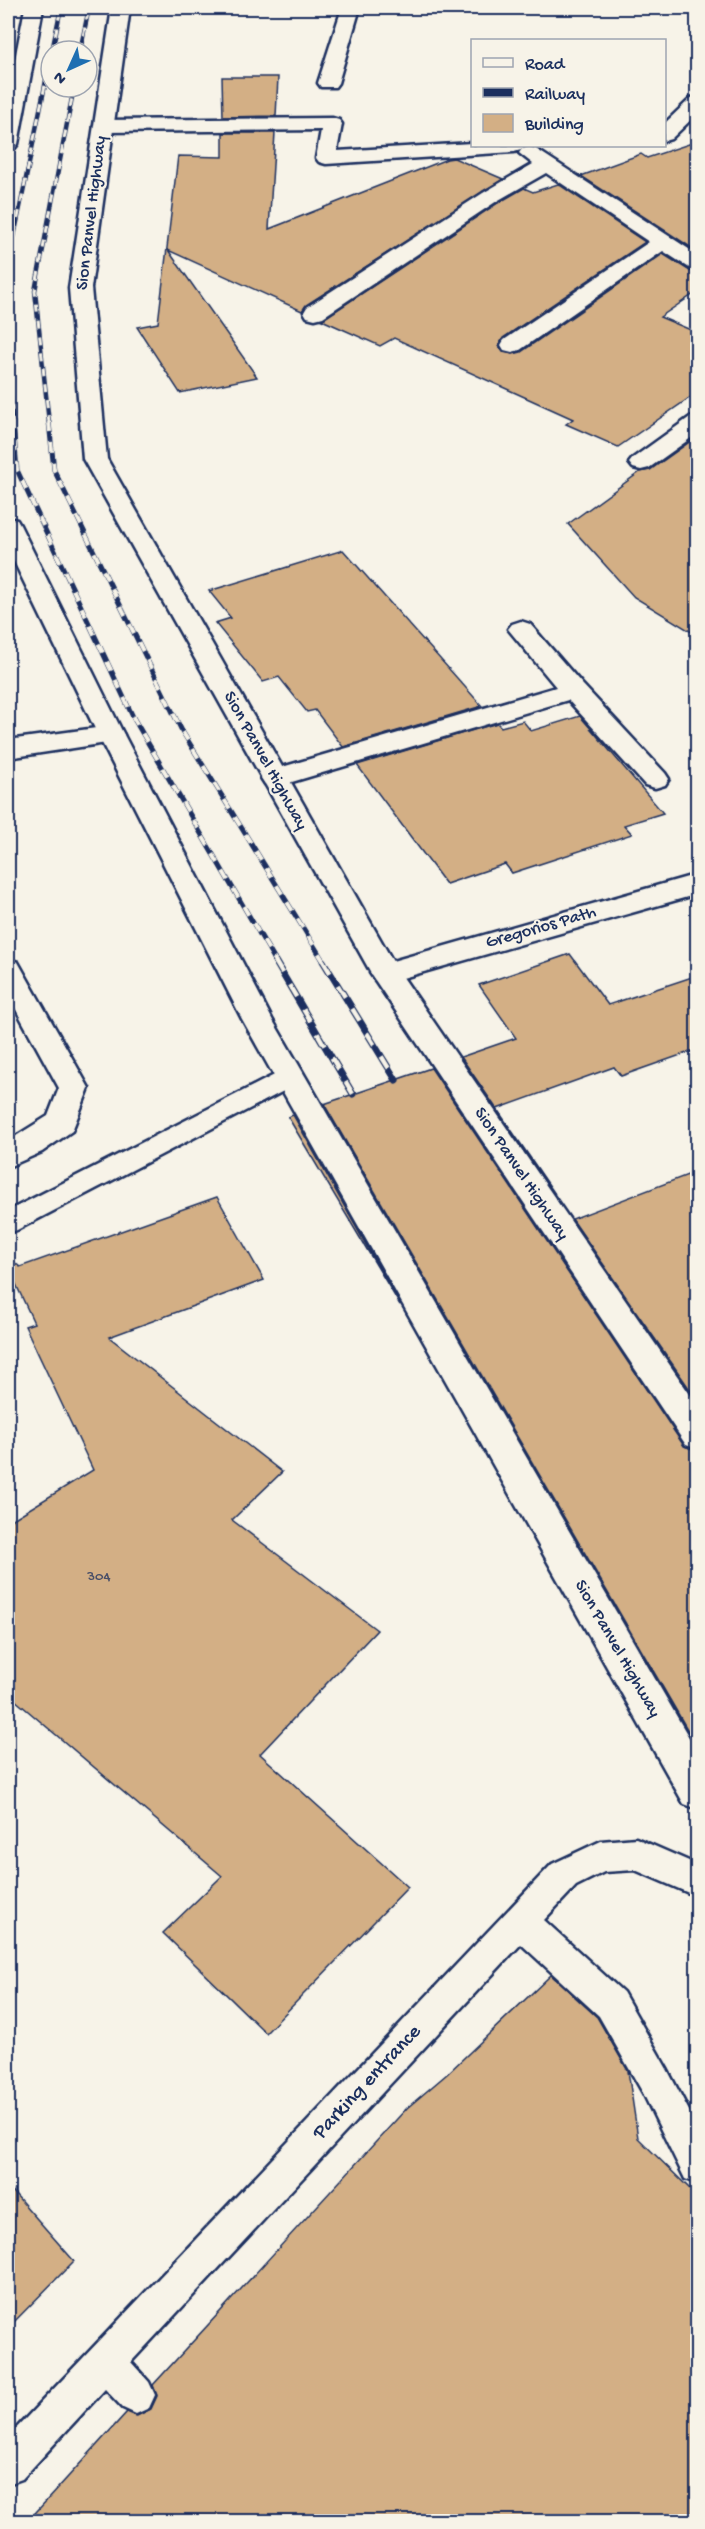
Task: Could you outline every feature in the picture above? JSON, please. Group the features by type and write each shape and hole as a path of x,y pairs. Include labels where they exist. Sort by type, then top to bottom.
{"main road":[{"path":"8,144 34,8"},
{"name":"Sion Panvel Highway","path":"121,8 80,288 95,459 385,973 698,1435"},
{"path":"328,82 351,8"},
{"path":"666,135 698,102"},
{"path":"104,126 332,124 326,158 499,147"},
{"path":"517,147 698,265"},
{"path":"315,312 490,197 546,165"},
{"path":"512,345 662,242"},
{"path":"641,463 698,422"},
{"name":"Sion Panvel Highway","path":"8,525 111,735 257,1019 698,1791"},
{"path":"520,629 655,779"},
{"path":"275,778 573,690"},
{"path":"8,749 111,735"},
{"name":"Gregorios Path","path":"385,973 698,884"},
{"path":"8,969 74,1088 61,1124 8,1155"}],"lane":[{"path":"8,1222 290,1076"},
{"name":"Parking entrance","path":"8,2465 564,1875 601,1857 636,1854 698,1881"},
{"path":"520,1921 611,2004 655,2081 698,2166"},
{"path":"105,2361 136,2395"}],"building":[{"path":"222,77 278,77 276,116 223,117"},
{"path":"223,133 275,133 269,229 447,159 454,158 503,179 306,305 302,311 168,250 257,377 180,393 137,327 158,323 178,156 223,157"},
{"path":"698,141 698,252 581,176 641,154 647,158"},
{"path":"558,184 645,242 503,338 499,346 503,352 513,354 521,352 663,254 690,271 698,273 698,291 660,317 698,333 698,392 618,447 566,424 573,419 394,338 380,346 322,320 524,188 533,192"},
{"path":"698,436 698,636 634,597 568,524 640,472 650,470"},
{"path":"343,550 482,706 343,747 315,710 307,712 279,677 263,682 215,623 231,618 209,591"},
{"path":"580,716 663,813 624,825 632,834 512,873 505,864 446,884 357,765 497,723 501,727 523,721 531,731"},
{"path":"570,954 608,1005 698,975 698,1049 621,1076 614,1067 497,1109 555,1194 461,1057 516,1038 479,985"},
{"path":"431,1068 684,1446 698,1451 698,1748 324,1104"},
{"path":"293,1115 400,1305 288,1117"},
{"path":"698,1171 698,1401 572,1219"},
{"path":"217,1197 264,1280 109,1337 282,1472 232,1520 377,1630 260,1754 408,1887 266,2033 163,1933 222,1876 8,1694 8,1522 93,1470 25,1326 34,1323 8,1267 8,1257 20,1267"},
{"path":"551,1975 597,2017 628,2071 638,2138 690,2189 698,2205 698,2522 27,2522 127,2412 137,2416 151,2409 157,2396 153,2385 407,2108 447,2074"},
{"path":"8,2186 74,2261 8,2328"}],"railway":[{"path":"55,39 61,8"},
{"path":"83,39 89,8"},
{"path":"8,266 42,99"},
{"path":"49,423 35,291 72,99"},
{"path":"8,355 13,423"},
{"path":"13,422 17,470 134,719 276,962"},
{"path":"49,422 54,470 182,731 324,962"},
{"path":"275,961 353,1094"},
{"path":"323,961 396,1080"}]}
